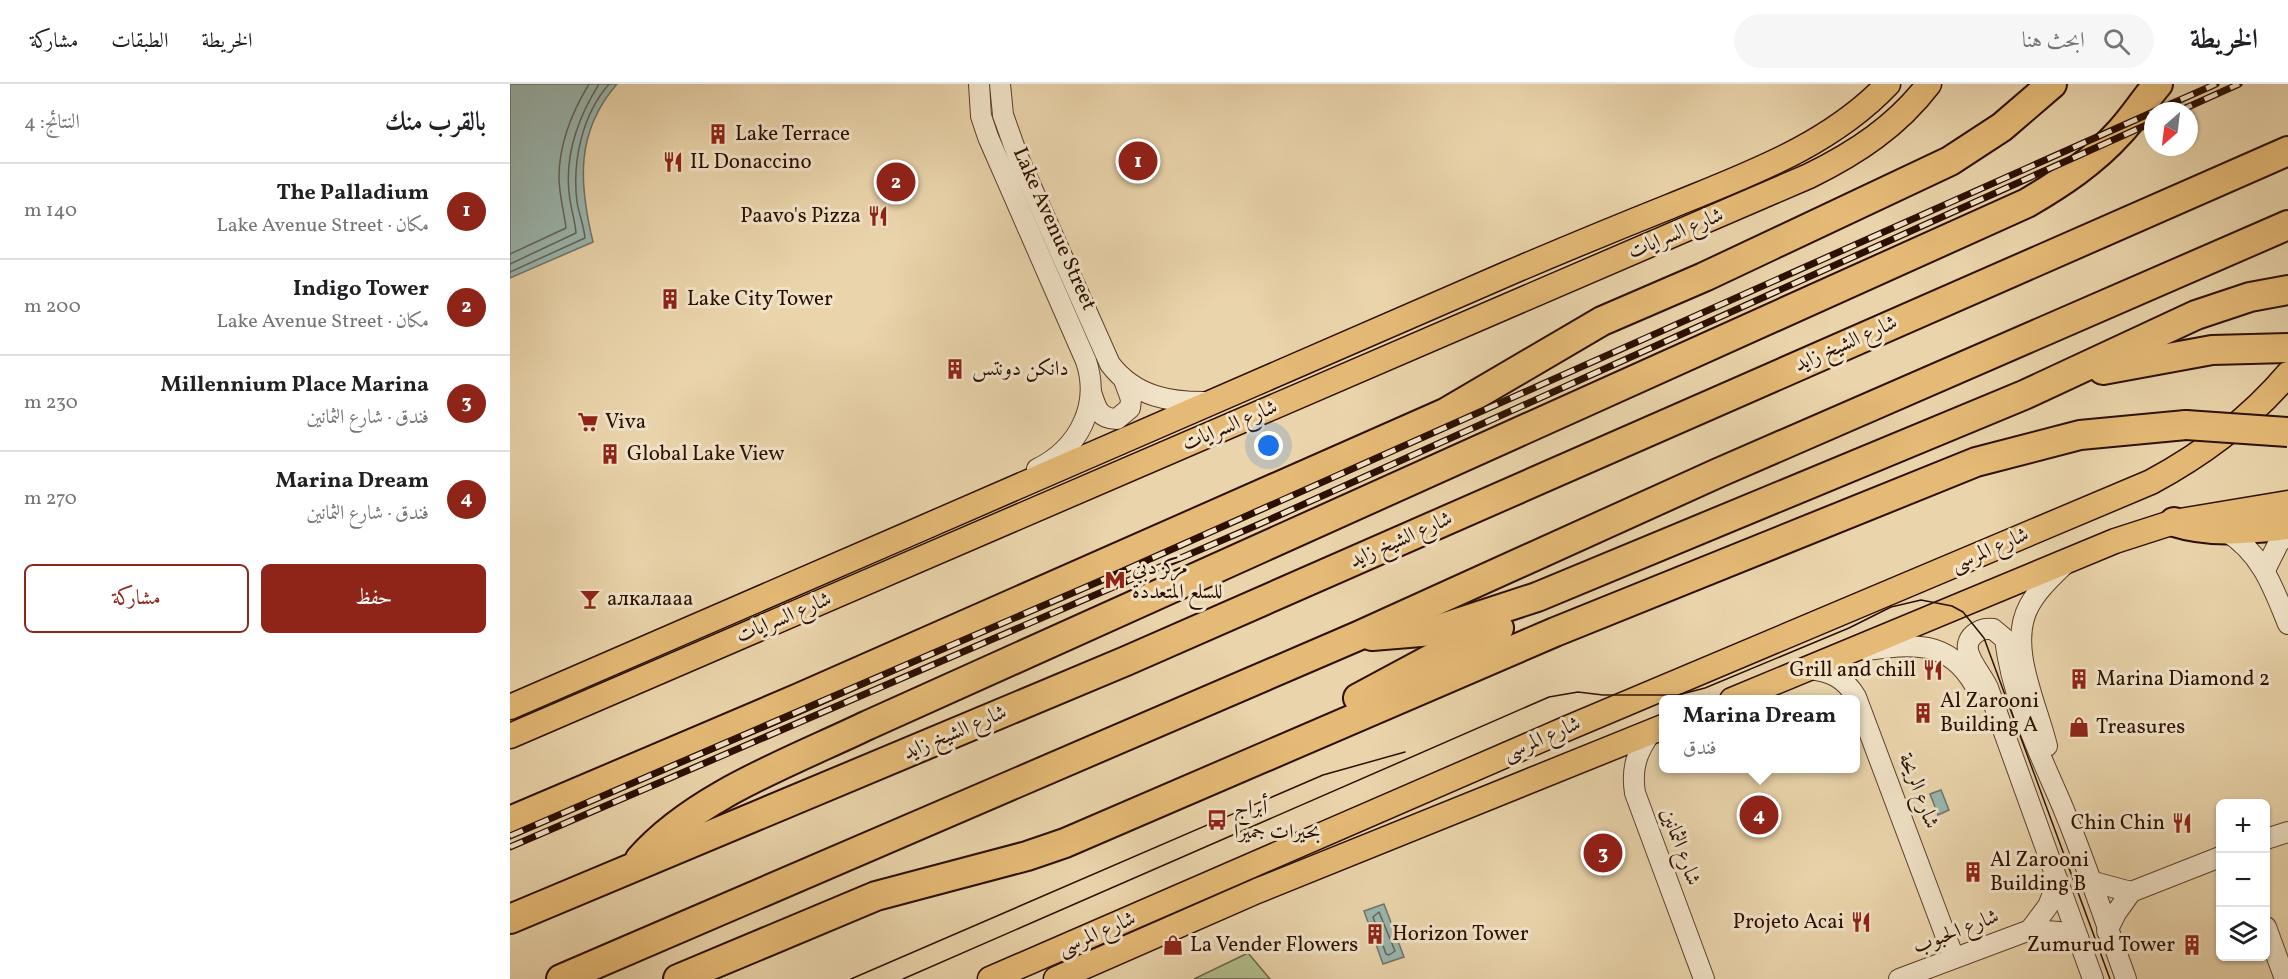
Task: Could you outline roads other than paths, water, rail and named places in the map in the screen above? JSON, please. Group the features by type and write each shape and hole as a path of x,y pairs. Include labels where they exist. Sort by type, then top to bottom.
{"highway":[{"path":"510,821 807,695 1446,413 1602,321 1713,273 1950,160 2002,127 2052,84"},
{"path":"632,867 669,830 712,800 868,725 2026,203 2068,178 2098,154 2138,112 2156,85"},
{"name":"شارع الشيخ زايد","path":"510,919 1126,662 2288,151"},
{"path":"561,979 1358,636 1740,464 2288,225"},
{"path":"1358,636 1407,635 1459,624 1537,597 2024,395 2196,315 2250,297 2288,290"},
{"path":"2024,395 2098,371 2164,357 2252,347 2288,348"},
{"path":"678,979 876,896 1028,856 1065,843 1281,748 1827,520 1976,462 2021,448 2080,435 2186,425 2288,432"},
{"path":"2174,522 2200,529 2226,531 2288,525"},
{"path":"1281,748 1320,718 1404,673 1458,646 1582,593 1678,540"}],"main road":[{"name":"شارع السرايات","path":"510,707 1219,402 1511,273 1756,171 1826,136 1851,118 1888,84"},
{"name":"شارع السرايات","path":"510,736 1809,176 1849,156 1894,123 1929,84"},
{"path":"1704,192 1715,217"},
{"name":"شارع المرسى","path":"990,979 1557,733 2151,482 2202,451 2249,415 2288,374"},
{"name":"شارع المرسى","path":"1742,695 2115,541 2174,522 2288,503"},
{"path":"918,531 930,555"},
{"name":"شارع المرسى","path":"1056,979 1257,891 1657,729"}],"street":[{"name":"Lake Avenue Street","path":"979,84 981,116 988,137 1086,361 1091,393 1101,415 1117,419 1125,415 1130,408 1131,399 1124,380 1106,354 1018,157 1004,115 1000,84"},
{"name":"Lake Avenue Street","path":"1124,380 1155,397 1172,401 1219,402"},
{"name":"Lake Avenue Street","path":"1005,494 1018,478 1049,463 1071,445 1084,420 1091,393"},
{"path":"2226,531 2248,548 2265,570 2288,624"},
{"path":"2265,570 2278,544 2288,533"},
{"path":"2061,804 2057,777 2021,655 2020,638 2029,606 2068,560"},
{"path":"2093,979 1988,688 1969,654 1968,645 1971,636 1986,628 1993,629 2005,639 2019,699 2124,974"},
{"path":"1842,654 1903,645 1920,645 1947,655 1970,676 1997,732 2011,754"},
{"name":"شارع الريحة","path":"1809,669 1835,675 1847,683 1855,695"},
{"name":"شارع الريحة","path":"1860,707 1954,958"},
{"name":"شارع الثمانين","path":"1657,729 1635,759 1632,776 1635,793 1704,979"},
{"path":"2107,931 2116,913 2132,892 2216,859"},
{"name":"شارع الحبوب","path":"2030,930 2048,906 2058,881"},
{"path":"2090,881 2132,892"},
{"name":"شارع الحبوب","path":"1899,979 1937,972 1954,958 2030,930 2059,933 2078,938"},
{"path":"2270,941 2284,979"}],"water":[{"path":"510,84 617,84 603,102 594,121 587,140 584,159 585,200 593,242 510,278"},
{"path":"1941,790 1949,810 1938,815 1930,794"},
{"path":"1384,904 1404,957 1383,964 1364,911"}],"tram line":[{"path":"903,979 1549,697 1578,692 1603,695 1678,695 1705,688 1849,628 1891,607 1921,600 1952,606 1963,612 1984,638 2110,979"},
{"path":"851,979 1323,775 1405,752"}],"railway":[{"path":"2175,102 2216,84"},
{"path":"2198,102 2239,84"},
{"path":"510,836 1114,575 2144,116"},
{"path":"510,847 1262,523 2144,126"}],"place":[{"name":"Lake Terrace","path":"718,134"},
{"name":"The Palladium","path":"1138,161"},
{"name":"IL Donaccino","path":"673,162"},
{"name":"Indigo Tower","path":"896,182"},
{"name":"Paavo's Pizza","path":"878,216"},
{"name":"Lake City Tower","path":"670,299"},
{"name":"دانكن دونتس","path":"955,369"},
{"name":"Viva","path":"588,422"},
{"name":"Global Lake View","path":"610,454"},
{"name":"مركز دبي للسلع المتعددة","path":"1115,580"},
{"name":"алкалааа","path":"590,599"},
{"name":"Grill and chill","path":"1933,670"},
{"name":"Marina Diamond 2","path":"2079,679"},
{"name":"Al Zarooni Building A","path":"1923,713"},
{"name":"Treasures","path":"2079,727"},
{"name":"Marina Dream","path":"1759,815"},
{"name":"أبراج بحيرات جميرا","path":"1217,820"},
{"name":"Chin Chin","path":"2182,823"},
{"name":"Millennium Place Marina","path":"1603,853"},
{"name":"Al Zarooni Building B","path":"1973,872"},
{"name":"Projeto Acai","path":"1861,922"},
{"name":"Horizon Tower","path":"1375,934"},
{"name":"La Vender Flowers","path":"1173,945"},
{"name":"Zumurud Tower","path":"2192,945"}]}
